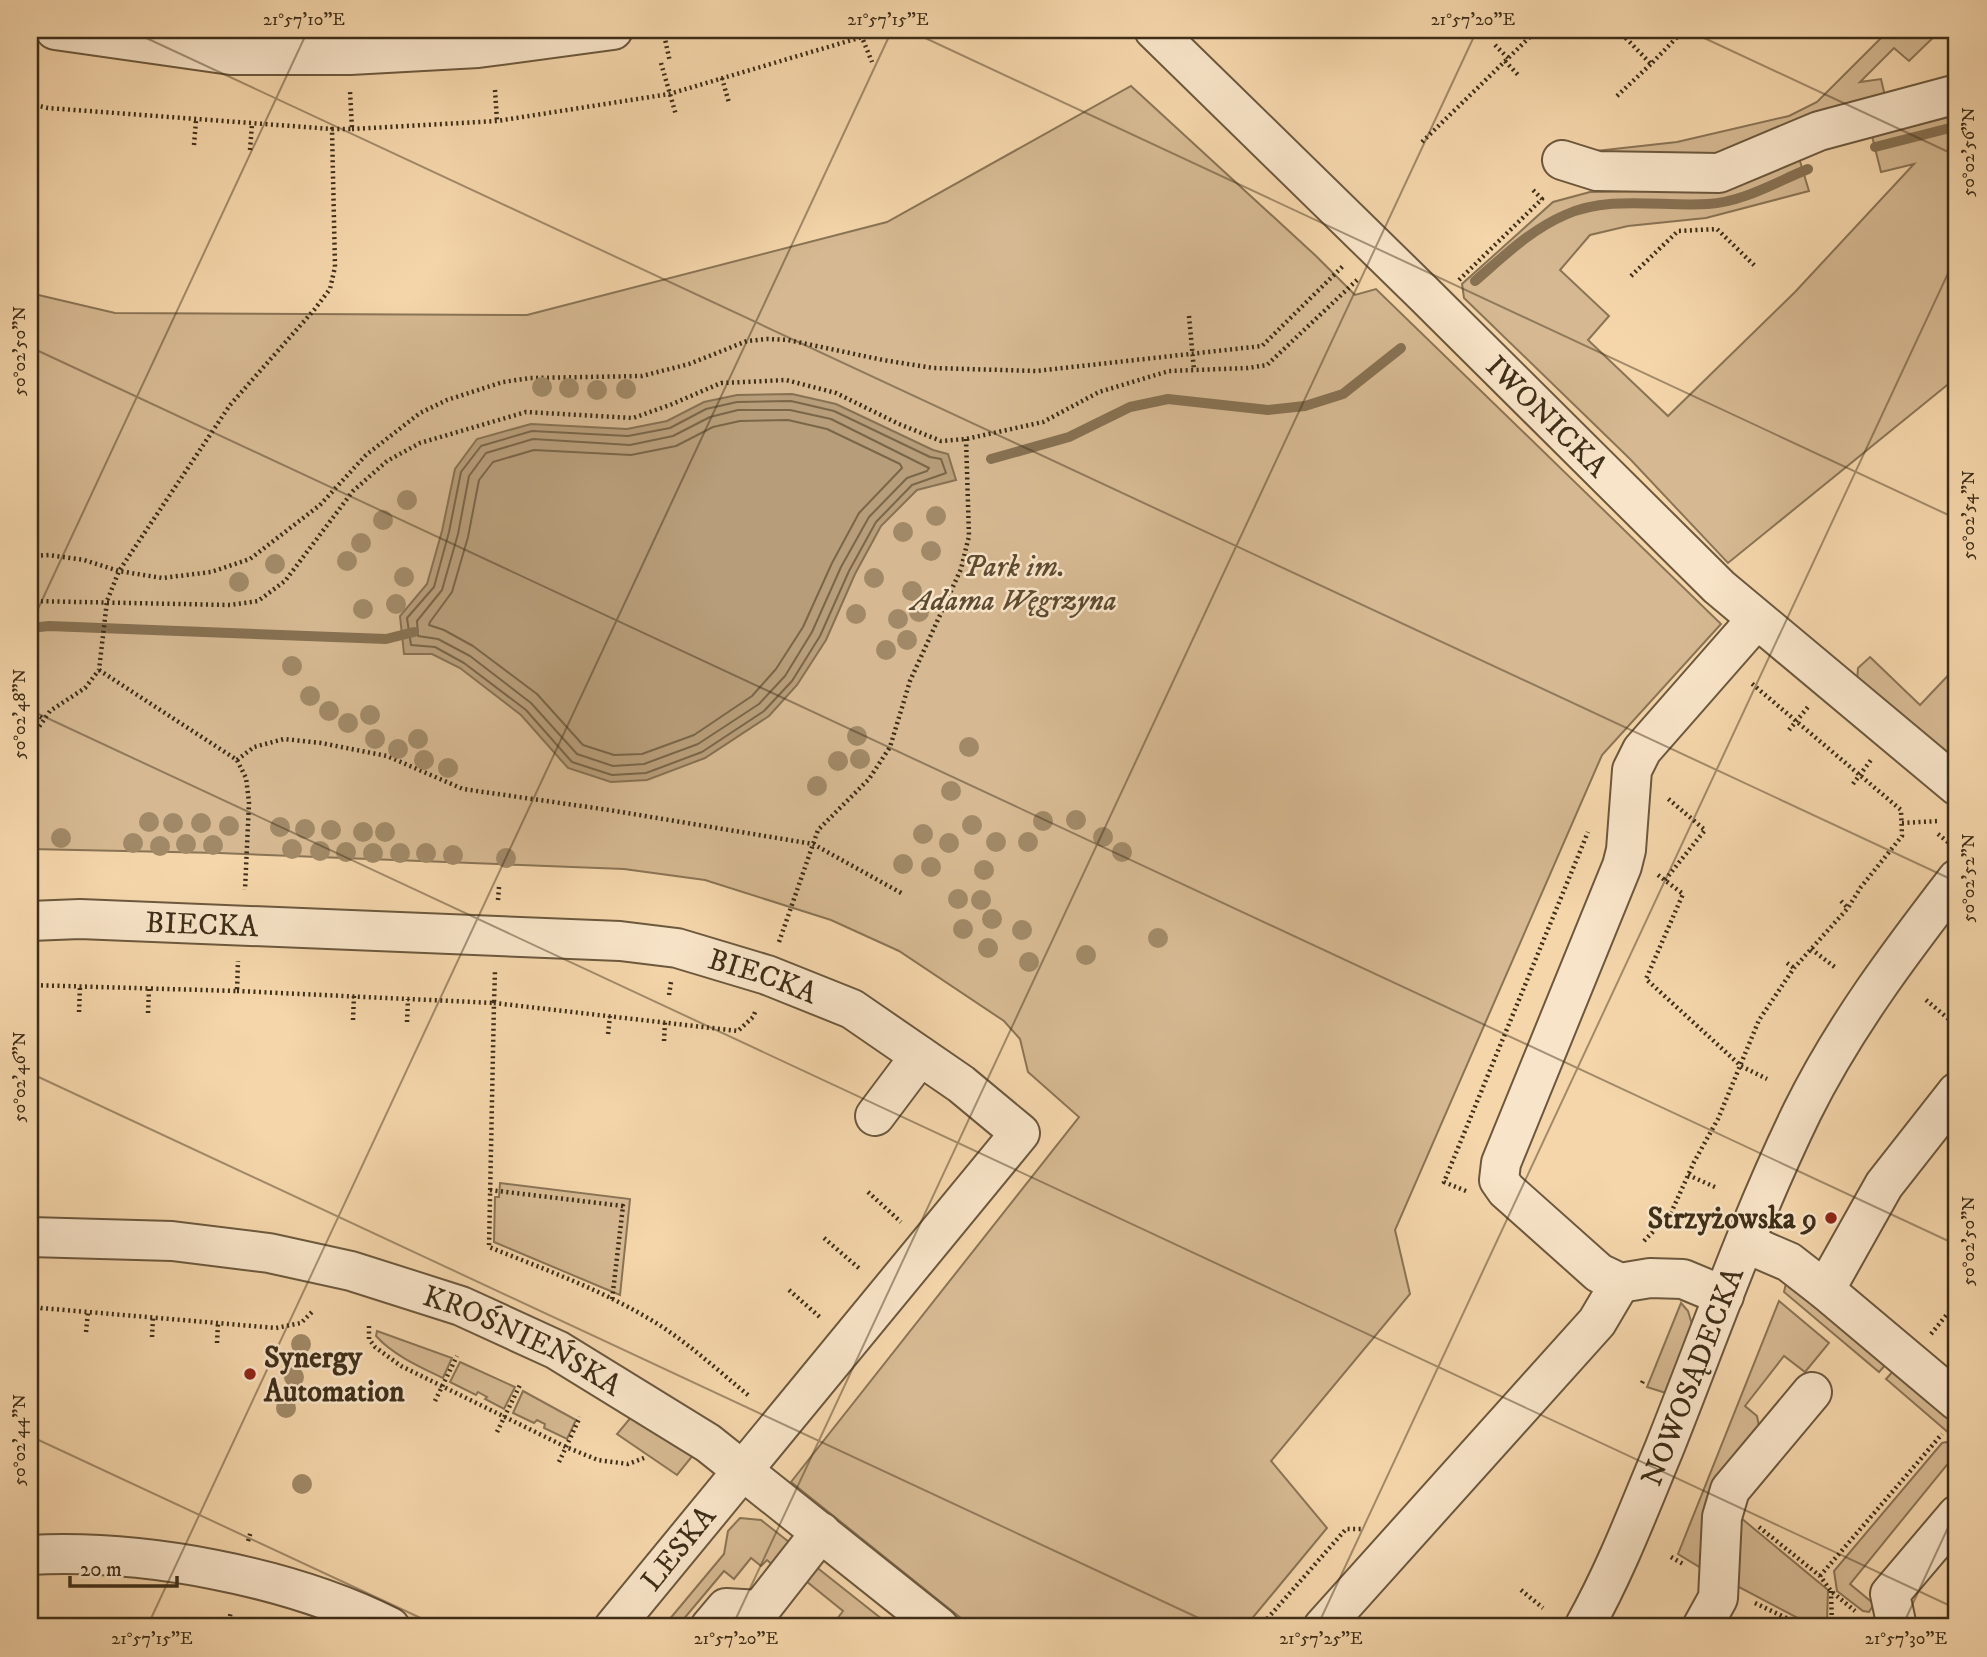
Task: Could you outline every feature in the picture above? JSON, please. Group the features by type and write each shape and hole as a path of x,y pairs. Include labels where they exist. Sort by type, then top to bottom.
{"street":[{"path":"55,30 231,42 350,55 476,39 613,30"},
{"name":"IWONICKA","path":"1170,35 1376,247 1704,573 1756,620 1957,786"},
{"path":"1562,160 1597,171 1719,173 1819,131 1957,94"},
{"path":"1724,1296 1683,1279 1614,1280 1599,1273 1506,1190 1499,1180 1501,1163 1622,866 1626,850 1632,770 1642,750 1756,620"},
{"name":"NOWOSĄDECKA","path":"1584,1627 1605,1590 1632,1529 1787,1144 1836,1050 1891,964 1957,879"},
{"name":"BIECKA","path":"30,920 80,919 497,935 620,941 677,948 767,975 852,1009 961,1084 1020,1133 743,1470"},
{"path":"875,1116 920,1056"},
{"path":"1825,1290 1884,1185 1957,1092"},
{"name":"KROŚNIEŃSKA","path":"30,1237 172,1241 269,1253 351,1270 461,1306 557,1350 708,1443 939,1627"},
{"path":"1745,1243 1789,1262 1825,1290 1950,1417"},
{"path":"1323,1627 1597,1322 1614,1280"},
{"path":"1702,1627 1718,1598 1722,1517 1730,1490 1812,1392"},
{"name":"LESKA","path":"614,1627 743,1470"},
{"path":"1897,1627 1890,1594 1957,1515"},
{"path":"710,1627 726,1608 760,1610 821,1532"},
{"path":"30,1555 69,1553 149,1558 240,1576 334,1603 390,1627"}],"path":[{"path":"663,30 670,62"},
{"path":"859,30 872,62"},
{"path":"30,104 332,130 497,121 669,94 881,30"},
{"path":"1422,142 1537,30"},
{"path":"1618,30 1651,64"},
{"path":"1617,96 1682,32"},
{"path":"1495,45 1519,76"},
{"path":"661,63 676,115"},
{"path":"722,78 729,103"},
{"path":"495,90 497,121"},
{"path":"351,102 352,129"},
{"path":"194,145 196,120"},
{"path":"250,150 252,124"},
{"path":"30,740 50,710 85,688 99,670 107,601 119,571 230,405 330,289 335,267 332,130"},
{"path":"1453,276 1458,281 1542,200 1532,189"},
{"path":"1631,276 1678,230 1717,229 1755,266"},
{"path":"30,556 49,555 84,560 119,571 162,578 211,572 250,559 320,505 366,455 420,413 447,400 503,382 642,376 690,364 747,341 767,339 788,340 933,368 1036,371 1262,346 1376,247"},
{"path":"30,601 230,605 258,601 285,581 353,491 387,461 419,443 526,412 633,418 721,383 786,380 836,393 940,441 966,439 1043,422 1099,392 1169,371 1267,365 1376,247"},
{"path":"1189,316 1194,370"},
{"path":"783,930 818,830 869,779 890,747 910,681 961,569 969,536 966,439"},
{"path":"1614,1280 1671,1213 1718,1119 1759,1020 1794,968 1848,908 1861,887 1902,836 1901,810 1722,659"},
{"path":"99,670 237,760 246,778 249,802 246,877"},
{"path":"1789,730 1815,698"},
{"path":"30,713 44,719"},
{"path":"237,760 254,747 284,739 387,756 463,789 813,844 903,894"},
{"path":"1853,784 1878,751"},
{"path":"1632,770 1705,830 1665,880"},
{"path":"1902,823 1939,821"},
{"path":"1469,1192 1444,1182 1591,824"},
{"path":"1841,901 1848,908"},
{"path":"1669,926 1646,979 1741,1066 1767,1079"},
{"path":"1811,949 1836,968"},
{"path":"1787,963 1794,968"},
{"path":"237,991 238,969"},
{"path":"495,979 489,1247 548,1270 645,1316 683,1341 748,1395"},
{"path":"30,985 494,1003 738,1031 753,1017"},
{"path":"79,1012 80,987"},
{"path":"148,1013 149,989"},
{"path":"353,1020 354,996"},
{"path":"407,1022 408,999"},
{"path":"1926,1000 1957,1026"},
{"path":"608,1034 610,1016"},
{"path":"664,1041 666,1022"},
{"path":"1688,1175 1717,1188"},
{"path":"490,1190 623,1206 612,1300"},
{"path":"824,1238 888,1292"},
{"path":"30,1305 276,1328 301,1323 312,1312"},
{"path":"86,1332 88,1312"},
{"path":"152,1337 153,1318"},
{"path":"217,1343 218,1323"},
{"path":"369,1326 369,1339 375,1347 401,1366 566,1447 598,1460 628,1464 644,1458"},
{"path":"435,1401 457,1356"},
{"path":"497,1432 520,1385"},
{"path":"559,1462 580,1417"},
{"path":"1820,1576 1950,1417"},
{"path":"1260,1627 1346,1529 1367,1528"},
{"path":"1759,1528 1820,1576 1831,1591 1849,1605"},
{"path":"1521,1590 1543,1608"},
{"path":"1831,1591 1832,1627"},
{"path":"1754,1602 1805,1627"}],"green space":[{"path":"1889,30 1941,30 1909,61 1894,48 1860,82 1881,79 1885,96 1718,158 1588,154 1677,142 1789,116 1817,102"},
{"name":"Park im. Adama Węgrzyna","path":"1131,86 1355,295 1376,289 1721,624 1602,755 1395,1230 1410,1294 1271,1461 1327,1528 1245,1627 972,1627 791,1482 1079,1117 1028,1072 1020,1039 1004,1021 899,951 831,920 705,880 624,869 219,853 30,849 30,293 115,313 527,315 887,222"},
{"path":"1957,115 1957,377 1728,563 1630,459 1464,298 1462,284 1553,202 1590,192 1705,190 1799,158 1809,191 1706,218 1628,226 1590,235 1560,270 1609,316 1588,340 1668,416 1795,292 1914,164 1881,172 1872,136"},
{"path":"1870,657 1920,705 1957,666 1957,762 1857,681 1858,668"},
{"path":"500,1183 630,1199 620,1295 494,1242 495,1197 499,1197"},
{"path":"1787,1279 1888,1362 1879,1372 1784,1292"},
{"path":"1779,1301 1829,1343 1805,1372 1784,1356 1745,1406 1757,1416 1759,1426 1710,1489 1706,1571 1678,1554"},
{"path":"1681,1303 1688,1311 1694,1331 1666,1393 1647,1387"},
{"path":"377,1331 452,1358 443,1378 390,1349 376,1336"},
{"path":"460,1362 515,1387 504,1409 478,1392 476,1395 450,1382"},
{"path":"1896,1368 1957,1420 1957,1440 1886,1379"},
{"path":"523,1391 576,1420 567,1439 544,1428 545,1424 537,1420 534,1423 513,1413"},
{"path":"632,1416 694,1454 677,1475 617,1434"},
{"path":"1946,1442 1957,1451 1957,1466 1950,1461 1850,1584 1874,1604 1869,1612 1863,1611 1837,1591 1834,1571 1942,1443"},
{"path":"1735,1513 1828,1590 1827,1621 1824,1627 1815,1627 1733,1584"},
{"path":"740,1518 761,1520 789,1542 776,1568 767,1560 761,1566 751,1558 734,1579 724,1571 677,1627 663,1627 724,1554 728,1531"},
{"path":"815,1566 892,1627 831,1627 843,1611 801,1577"}],"water":[{"path":"792,394 836,404 933,450 948,454 956,480 917,490 881,526 855,574 826,640 797,685 769,716 705,758 647,780 611,782 568,768 521,715 460,668 432,654 404,654 400,616 427,584 455,469 477,439 531,424 627,429 667,421 704,402 737,395"}],"waterway":[{"path":"1875,147 1957,128"},
{"path":"1475,281 1540,228 1582,209 1599,205 1690,205 1734,200 1808,169"},
{"path":"991,459 1069,437 1130,407 1168,399 1268,410 1305,406 1343,394 1401,348"},
{"path":"30,628 49,626 386,639 414,632"}],"place":[{"name":"Strzyżowska 9","path":"1831,1218"},
{"name":"Synergy Automation","path":"250,1374"}]}
